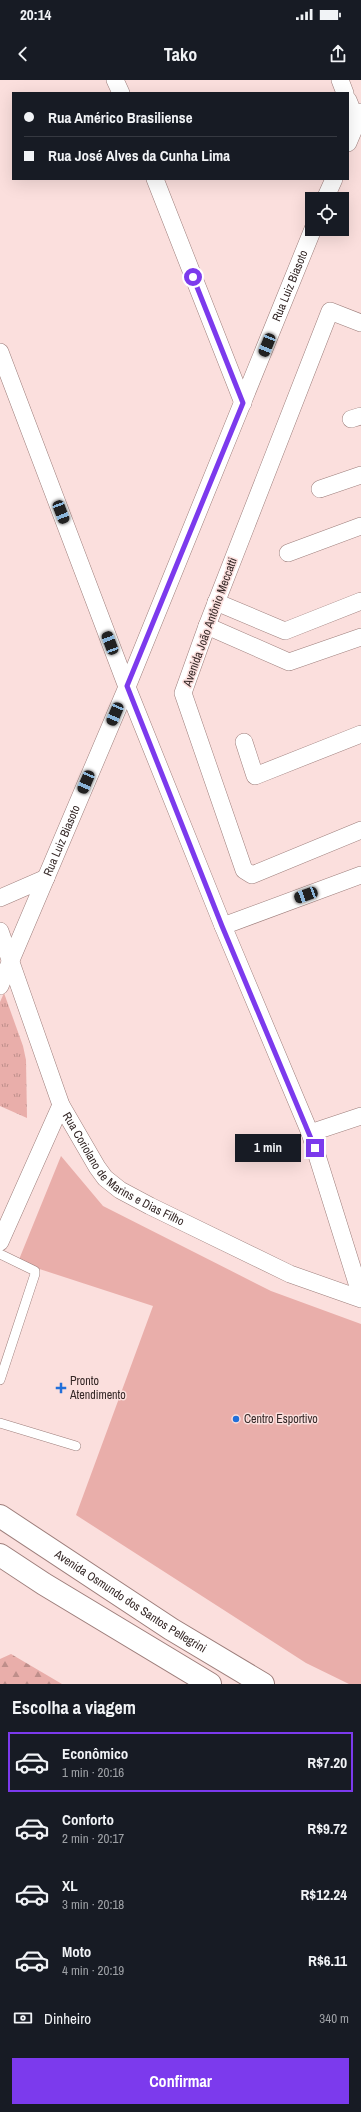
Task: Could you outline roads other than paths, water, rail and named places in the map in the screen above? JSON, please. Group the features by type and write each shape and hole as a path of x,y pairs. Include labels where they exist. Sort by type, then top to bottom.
{"main road":[{"name":"Avenida Osmundo dos Santos Pellegrini","path":"0,1516 171,1629 263,1684"},
{"path":"0,1555 44,1584 210,1684"},
{"path":"44,1584 64,1588 83,1596 93,1598 101,1594 108,1586"}],"street":[{"path":"115,80 121,92"},
{"path":"340,80 345,92"},
{"path":"349,102 359,117 349,141"},
{"path":"155,180 243,403"},
{"path":"329,192 334,180"},
{"name":"Rua Luiz Biasoto","path":"0,986 127,686 310,236"},
{"name":"Avenida João Antônio Meccatti","path":"361,323 330,311 216,602 184,693 244,870 252,875 361,830"},
{"path":"0,352 127,686 222,926 310,1133 361,1296"},
{"path":"320,489 361,475"},
{"path":"288,553 361,526"},
{"path":"216,602 285,631 361,601"},
{"path":"207,626 289,662 361,637"},
{"path":"244,742 255,776 361,734"},
{"path":"222,926 361,875"},
{"path":"0,898 46,878"},
{"name":"Rua Coriolano de Marins e Dias Filho","path":"0,931 61,1105 105,1178 120,1190 290,1274 361,1300"},
{"path":"0,1242 61,1105"},
{"path":"310,1133 361,1116"}],"lane":[{"path":"0,1254 35,1271 35,1278 0,1380"},
{"path":"0,1423 76,1446"}],"place":[{"name":"Pronto Atendimento","path":"61,1388"},
{"name":"Centro Esportivo","path":"236,1419"}]}
